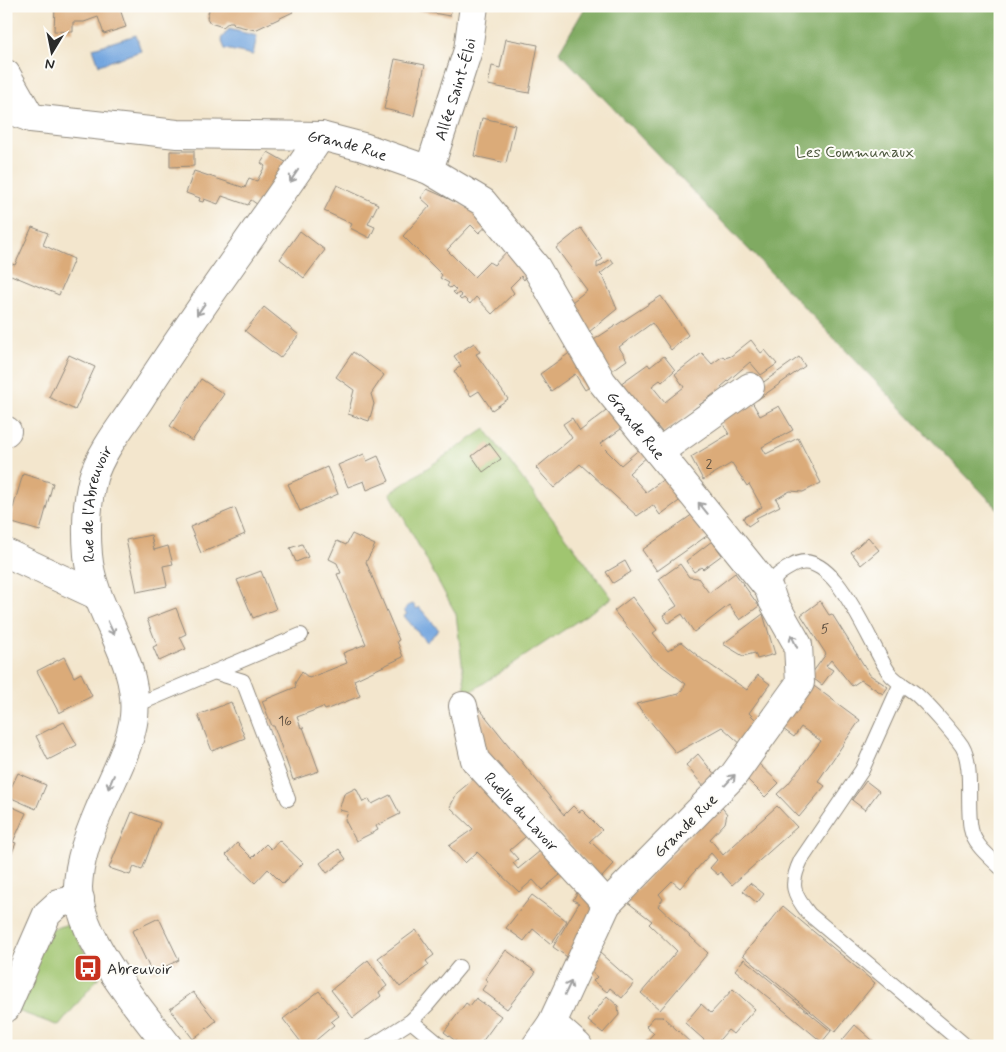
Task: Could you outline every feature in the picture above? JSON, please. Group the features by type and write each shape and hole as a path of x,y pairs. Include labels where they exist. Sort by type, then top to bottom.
{"street":[{"name":"Allée Saint-Éloi","path":"429,170 468,50 474,6"},
{"path":"6,74 19,114"},
{"name":"Grande Rue","path":"19,114 178,134 321,136 363,147 429,170 483,202 536,268 602,382 769,589 773,601 798,645 800,683 733,776 607,904 552,1023 536,1046"},
{"name":"Rue de l'Abreuvoir","path":"168,1046 135,1003 103,956 83,915 78,889 81,860 86,841 130,733 134,706 129,666 96,595 88,556 89,506 93,477 102,458 164,360 321,136"},
{"path":"659,452 750,387"},
{"path":"6,553 96,595"},
{"name":"Ruelle du Lavoir","path":"463,706 475,760 607,904"},
{"path":"6,1008 47,914 59,903 80,899"},
{"path":"552,1023 578,1046"}],"lane":[{"path":"769,589 776,575 797,563 814,563 829,572 856,614 890,675 917,696 962,747 967,766 971,830 978,845 1000,868"},
{"path":"134,706 301,635"},
{"path":"214,672 243,681 288,799"},
{"path":"901,683 862,770 801,860 793,876 797,898 809,914 966,1046"},
{"path":"372,1046 411,1020 427,1005 459,967"},
{"path":"411,1020 441,1046"}],"green space":[{"name":"Les Communaux","path":"586,6 1000,6 1000,511 559,52"},
{"path":"485,429 612,598 466,695 456,614 390,493"},
{"path":"69,924 99,977 59,1026 15,1010 48,930"}],"water":[{"path":"229,29 257,36 253,55 225,49 221,39"},
{"path":"136,35 141,51 99,65 93,48"},
{"path":"413,604 417,609 419,607 439,630 426,642 404,616 407,614 404,611 407,606"}],"building":[{"path":"55,6 119,6 126,27 104,34 98,17 84,22 73,22 73,32 54,31"},
{"path":"210,6 289,6 293,12 255,30 234,25 233,22 229,22 223,27 210,23 207,18"},
{"path":"416,6 452,6 450,16 415,10"},
{"path":"506,39 538,45 529,93 488,85 492,66 500,68"},
{"path":"395,59 425,65 414,116 384,109"},
{"path":"482,118 515,125 506,163 474,156"},
{"path":"170,151 194,151 194,166 170,167"},
{"path":"268,152 289,164 264,209 251,200 248,205 222,196 218,204 204,199 203,202 199,201 200,198 186,193 194,171 245,188 249,178 257,181 265,166 261,163"},
{"path":"337,185 378,204 368,224 375,227 370,238 350,228 352,224 324,211"},
{"path":"427,189 480,213 489,224 479,233 471,225 447,250 474,277 489,262 494,265 509,249 528,274 524,280 521,276 510,287 514,293 492,314 476,297 470,304 464,298 461,300 459,298 462,296 459,293 456,295 453,292 456,290 452,286 450,288 447,286 449,283 440,278 442,275 403,236 430,206 421,198"},
{"path":"32,227 48,233 43,245 74,259 59,295 11,275 6,286 6,262 15,265"},
{"path":"581,228 603,259 597,263 597,268 611,259 614,263 600,274 604,278 617,309 589,332 567,306 587,290 556,248"},
{"path":"300,231 325,250 304,278 280,259"},
{"path":"661,296 688,335 671,350 652,323 619,347 627,360 610,372 589,343"},
{"path":"264,307 299,335 280,358 245,331"},
{"path":"751,340 761,353 765,350 777,364 761,375 750,362 721,387 729,396 722,400 715,393 663,433 620,384 648,364 650,367 664,356 675,370 662,382 660,380 652,386 665,402 684,387 675,374 702,353 712,364 723,356 725,358 731,356"},
{"path":"474,343 480,352 476,354 508,399 492,410 479,391 471,396 454,371 461,366 454,356"},
{"path":"575,349 597,382 585,390 575,374 551,391 540,374"},
{"path":"353,352 384,375 371,394 374,404 369,421 348,414 354,390 336,377"},
{"path":"69,355 95,367 75,410 49,397"},
{"path":"799,357 805,366 757,400 751,391"},
{"path":"201,379 224,394 192,441 170,426"},
{"path":"747,393 760,416 779,406 793,430 762,447 766,454 798,438 821,483 803,492 790,491 776,499 780,506 756,518 757,520 748,526 743,518 762,507 749,484 747,486 732,463 703,480 691,457 729,434 721,421"},
{"path":"614,405 628,424 600,444 621,465 643,446 650,454 629,473 646,492 667,477 682,499 660,515 653,505 637,516 580,464 554,488 536,468 572,438 563,424 572,418 580,431"},
{"path":"489,443 501,459 483,472 472,456"},
{"path":"364,454 367,461 378,456 389,481 367,490 364,481 348,487 338,465"},
{"path":"327,467 338,494 300,511 288,484"},
{"path":"23,474 53,483 40,531 9,522"},
{"path":"235,508 245,534 201,553 190,527"},
{"path":"693,514 708,535 657,571 642,550"},
{"path":"352,534 375,545 366,562 399,640 397,641 403,657 354,680 360,696 325,710 323,707 297,717 301,728 303,727 319,771 293,780 274,726 272,726 262,701 296,687 295,683 302,672 309,678 347,663 343,653 366,644 337,574 341,573 337,563 329,559 337,541 346,545"},
{"path":"151,535 154,550 168,546 173,564 163,566 167,586 137,592 126,540"},
{"path":"868,537 879,550 861,565 851,552"},
{"path":"712,541 722,555 703,569 701,567 694,572 686,561"},
{"path":"302,544 308,557 296,562 290,548"},
{"path":"625,561 631,572 613,583 606,572"},
{"path":"680,564 689,577 698,578 709,593 735,573 759,606 740,620 729,605 694,632 682,614 668,623 663,615 677,606 659,579"},
{"path":"261,571 276,609 253,618 237,580"},
{"path":"632,597 657,630 653,633 668,651 681,642 703,660 747,690 758,675 770,684 749,713 761,725 743,746 722,727 676,753 636,704 679,694 686,684 654,660 614,611"},
{"path":"820,601 829,615 832,614 870,675 888,687 883,694 861,680 852,686 831,660 826,666 833,670 822,685 810,676 826,654 801,615"},
{"path":"176,608 186,634 180,637 186,649 159,661 153,647 157,645 147,619"},
{"path":"763,614 775,654 757,659 755,653 743,656 723,644"},
{"path":"64,657 74,677 81,673 92,696 59,713 37,671"},
{"path":"807,681 860,720 818,781 825,786 799,817 777,794 788,784 821,741 801,727 794,737 776,724"},
{"path":"231,702 245,738 212,751 198,715"},
{"path":"478,707 564,815 573,806 579,812 582,810 602,830 590,841 614,864 601,878 484,752"},
{"path":"64,722 77,745 48,760 36,736"},
{"path":"698,754 716,776 704,787 686,765"},
{"path":"758,763 779,783 765,797 744,776"},
{"path":"18,773 46,785 36,809 7,796"},
{"path":"476,777 531,832 510,850 518,859 513,863 518,869 545,847 556,861 552,865 560,875 542,890 533,880 519,892 477,852 465,863 449,846 473,829 450,807 457,793"},
{"path":"866,781 879,791 865,810 852,800"},
{"path":"356,788 363,802 369,799 372,804 390,795 400,814 376,826 378,830 356,841 345,820 348,812 339,810 344,794"},
{"path":"6,804 26,813 13,842 16,843 11,855 6,853"},
{"path":"720,805 727,814 725,823 710,839 723,855 777,806 797,827 732,885 720,872 718,875 710,868 717,860 711,853 680,888 672,881 659,894 663,899 658,906 708,953 660,1010 641,993 677,951 649,924 652,921 626,901"},
{"path":"132,812 160,823 142,870 134,867 130,875 109,868"},
{"path":"279,840 303,863 283,884 268,869 255,883 226,855 237,843 252,858 266,844 271,849"},
{"path":"339,849 346,859 327,873 320,863"},
{"path":"750,883 764,894 757,903 743,891"},
{"path":"578,891 601,909 573,961 553,947 579,903 573,900"},
{"path":"532,895 567,921 551,944 533,929 524,941 506,928"},
{"path":"783,906 875,983 835,1032 743,955"},
{"path":"159,918 179,960 152,973 132,931"},
{"path":"416,930 434,955 426,961 429,965 400,987 378,958"},
{"path":"506,950 536,972 507,1009 482,990 488,981 485,979"},
{"path":"600,953 634,983 622,998 610,988 607,992 593,981 597,977 591,972"},
{"path":"89,958 96,971 87,976 80,964"},
{"path":"744,959 831,1031 822,1042 735,970"},
{"path":"368,960 387,986 379,992 381,996 353,1018 331,990"},
{"path":"733,989 755,1009 733,1034 728,1030 714,1046 711,1046 685,1023 701,1004 711,1013"},
{"path":"319,991 339,1016 331,1022 334,1025 309,1046 304,1046 283,1019"},
{"path":"193,992 216,1021 193,1039 170,1009"},
{"path":"607,996 618,1006 619,1015 603,1033 588,1021"},
{"path":"476,998 501,1016 479,1046 462,1046 444,1032 466,1003 470,1006"},
{"path":"654,1017 663,1017 692,1044 690,1046 642,1046 654,1033 646,1026"},
{"path":"855,1025 879,1046 839,1044"}],"place":[{"name":"Abreuvoir","path":"88,968"}]}
